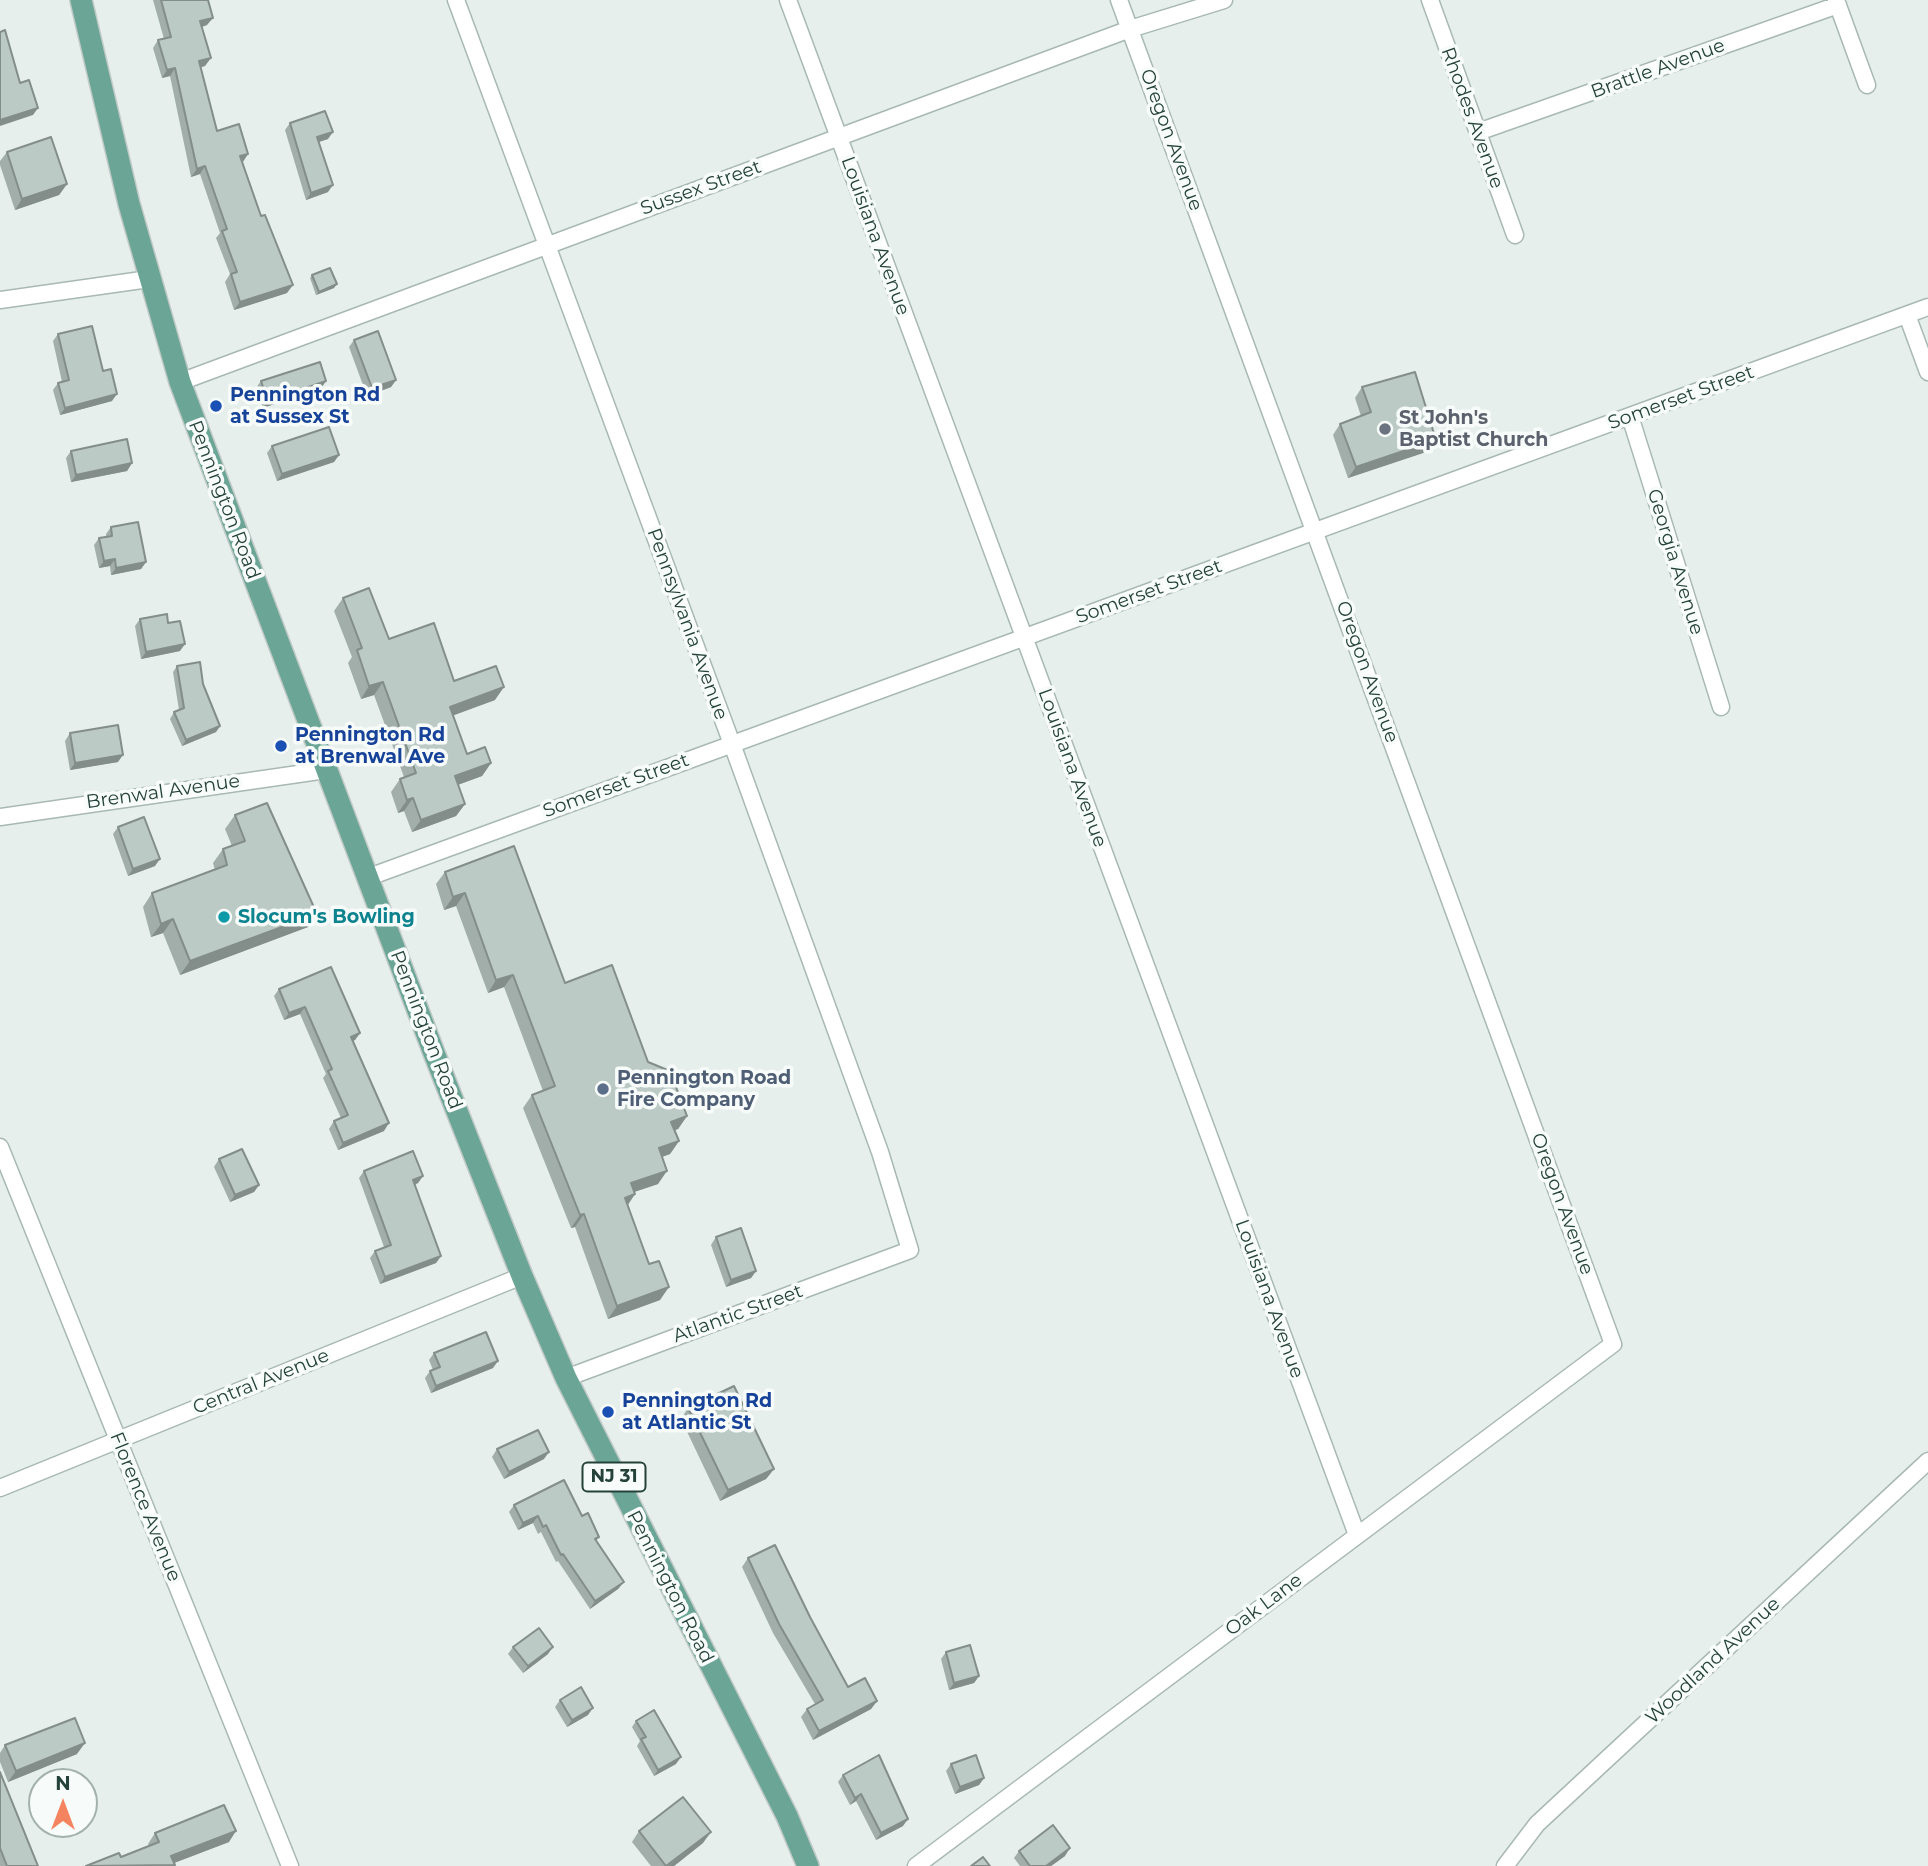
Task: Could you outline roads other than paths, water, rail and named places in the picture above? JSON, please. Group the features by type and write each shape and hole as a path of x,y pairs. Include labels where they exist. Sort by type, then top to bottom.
{"main road":[{"name":"Pennington Road","path":"81,0 149,279 180,382 522,1276 566,1378 787,1816 808,1866"}],"street":[{"name":"Pennsylvania Avenue","path":"456,0 732,744 880,1152 910,1250"},
{"name":"Louisiana Avenue","path":"788,0 1357,1535"},
{"name":"Oregon Avenue","path":"1119,0 1613,1344"},
{"name":"Sussex Street","path":"180,382 1130,29 1224,0"},
{"name":"Rhodes Avenue","path":"1430,0 1515,235"},
{"path":"1837,2 1867,85"},
{"name":"Brattle Avenue","path":"1478,132 1837,2"},
{"path":"0,300 149,279"},
{"name":"Somerset Street","path":"369,877 1928,307"},
{"path":"1908,315 1928,372"},
{"name":"Georgia Avenue","path":"1630,416 1721,707"},
{"name":"Brenwal Avenue","path":"0,817 326,769"},
{"name":"Florence Avenue","path":"0,1147 290,1866"},
{"name":"Atlantic Street","path":"566,1378 910,1250"},
{"name":"Central Avenue","path":"0,1488 522,1276"},
{"name":"Oak Lane","path":"916,1866 1613,1344"},
{"name":"Woodland Avenue","path":"1505,1866 1536,1824 1928,1461"}],"place":[{"name":"Pennington Rd at Sussex St","path":"216,406"},
{"name":"St John's Baptist Church","path":"1385,429"},
{"name":"Pennington Rd at Brenwal Ave","path":"281,746"},
{"name":"Slocum's Bowling","path":"224,917"},
{"name":"Pennington Road Fire Company","path":"603,1089"},
{"name":"Pennington Rd at Atlantic St","path":"608,1412"}]}
